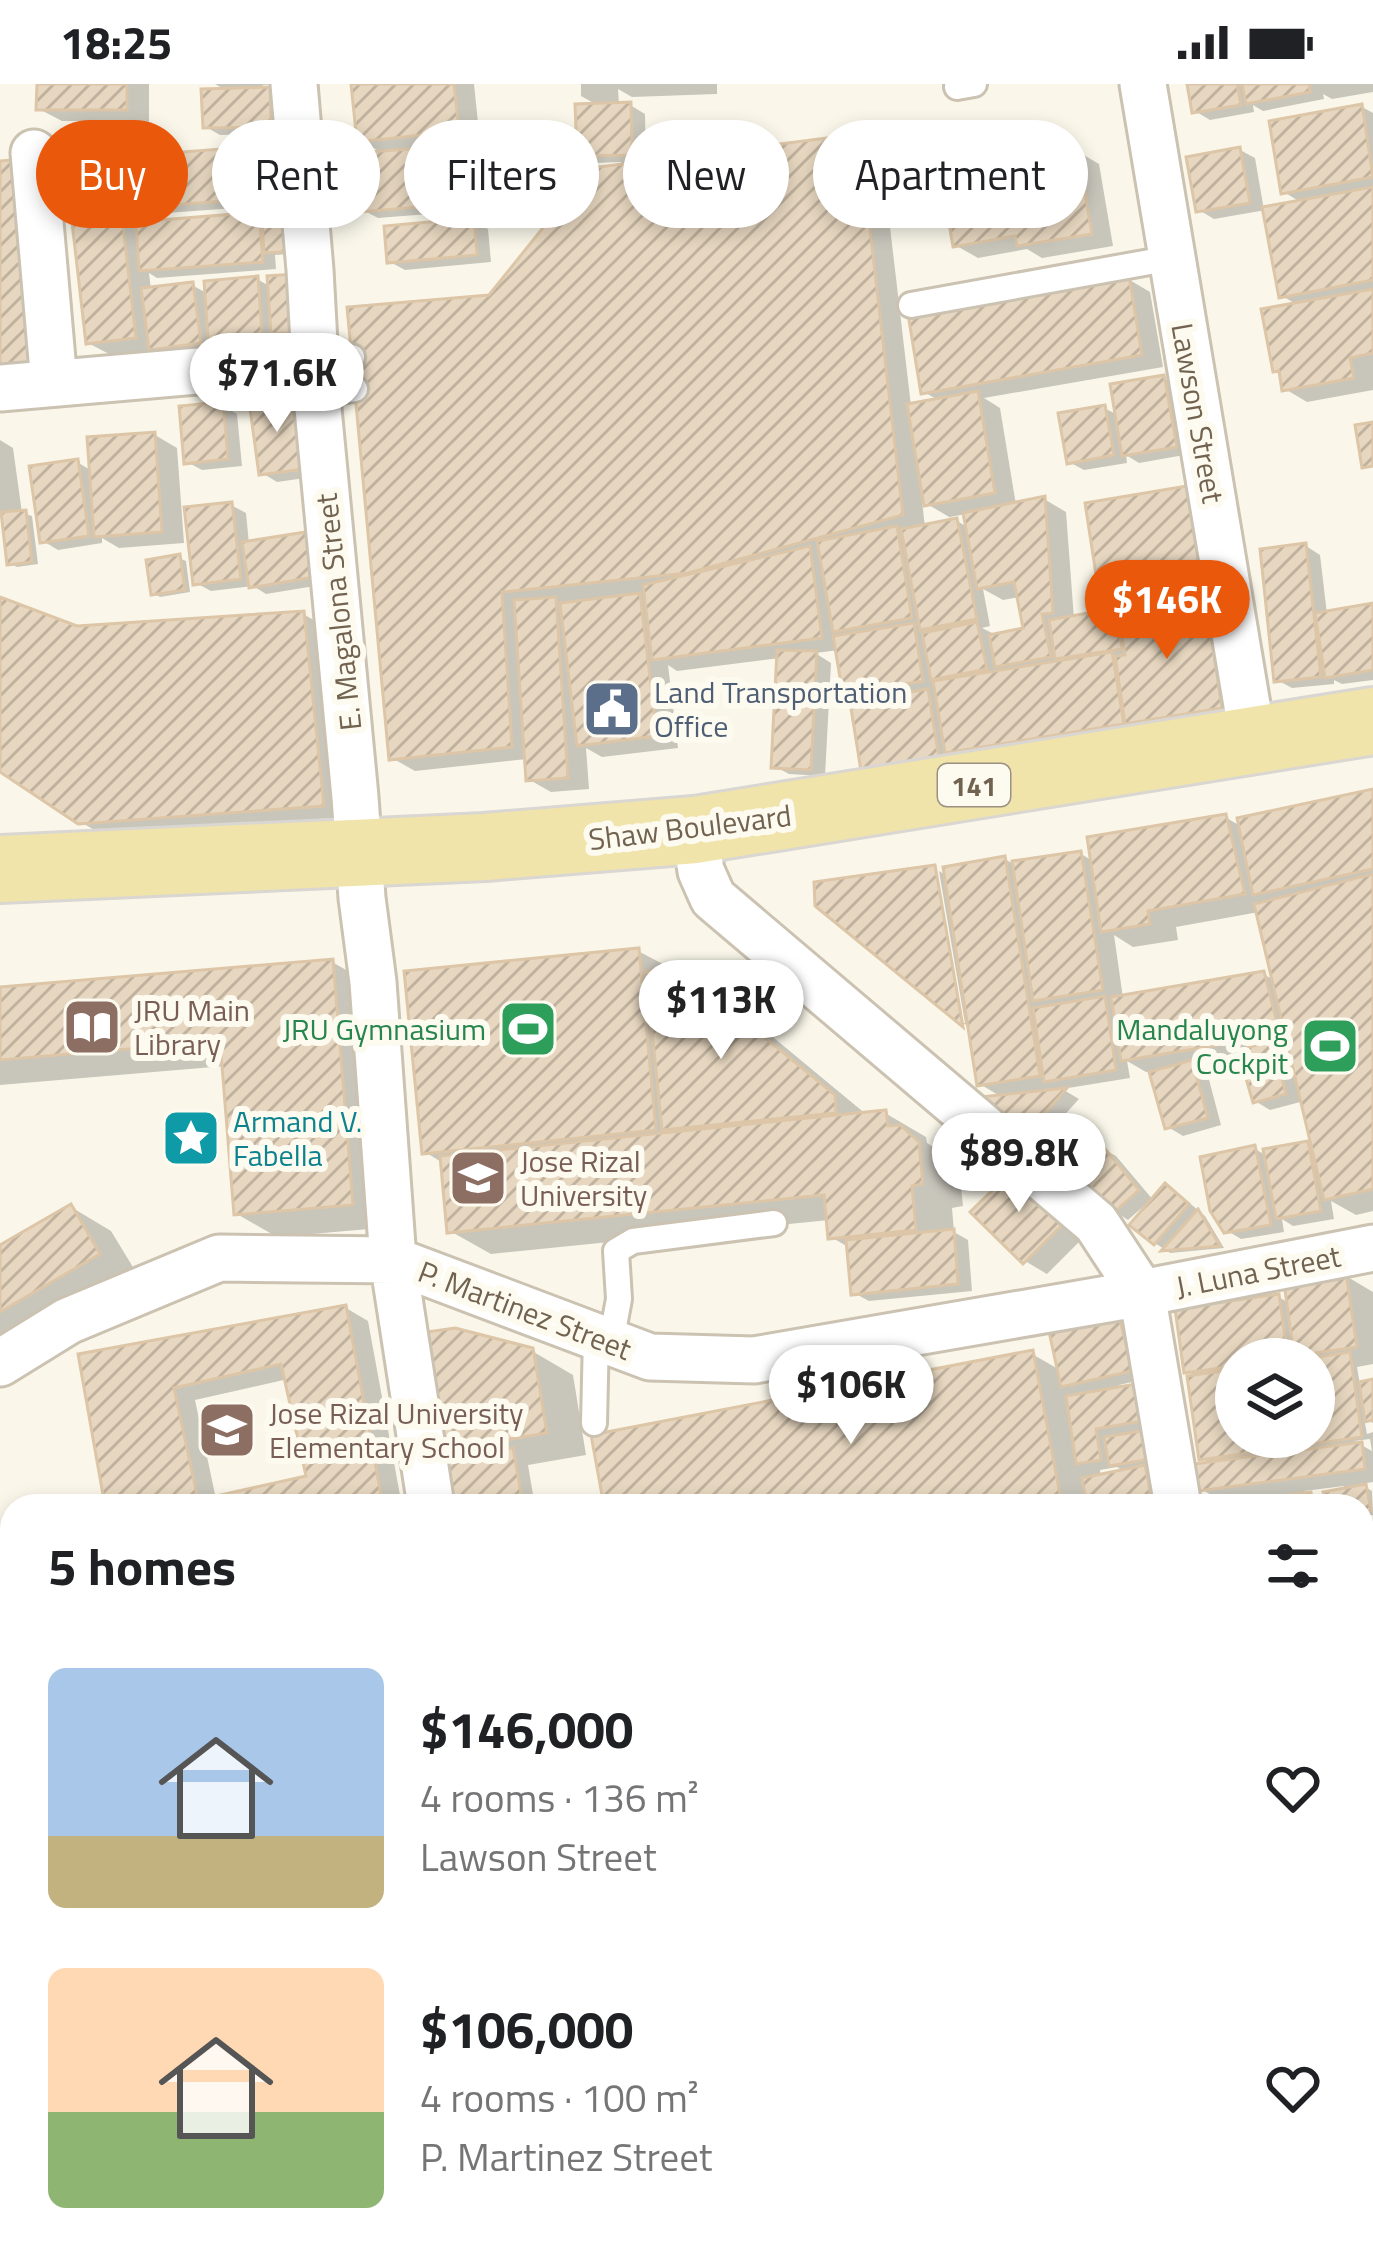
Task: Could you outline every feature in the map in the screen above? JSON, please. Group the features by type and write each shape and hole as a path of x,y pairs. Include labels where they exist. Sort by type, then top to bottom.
{"main road":[{"name":"Shaw Boulevard","path":"8,858 359,853 695,830 1373,722"}],"street":[{"name":"E. Magalona Street","path":"294,84 310,270 335,376 359,853 374,982 393,1260 429,1494"},
{"name":"Lawson Street","path":"1143,84 1253,741"},
{"path":"34,153 54,382"},
{"path":"0,388 54,382 335,376"},
{"path":"695,830 700,871 713,898 1096,1223 1142,1293 1176,1494"},
{"name":"J. Luna Street","path":"1142,1293 1373,1248"},
{"name":"P. Martinez Street","path":"0,1363 68,1321 219,1258 393,1260 650,1358 754,1360 1142,1293"}],"lane":[{"path":"911,304 1172,258"},
{"path":"594,1424 603,1339 619,1299 616,1251 633,1241 774,1223"}],"building":[{"path":"37,84 127,84 127,110 36,110"},
{"path":"351,84 454,84 458,120 404,120 404,137 380,140 380,120 355,120"},
{"path":"1187,84 1237,84 1241,105 1192,113"},
{"path":"1242,84 1309,84 1310,92 1246,104"},
{"path":"270,87 271,120 212,120 212,128 203,128 201,89"},
{"path":"631,102 631,120 623,120 623,155 599,156 599,120 576,120 575,104"},
{"path":"1362,104 1373,177 1281,194 1269,121"},
{"path":"813,140 813,228 870,228 903,515 688,573 502,592 512,747 389,760 347,307 489,295 543,228 599,228 599,167 623,164 623,228 789,228 789,143"},
{"path":"1240,147 1250,203 1196,212 1186,157"},
{"path":"404,149 404,208 380,210 380,151"},
{"path":"212,150 212,202 188,204 188,152"},
{"path":"24,159 36,370 0,372 0,161"},
{"path":"1373,187 1373,280 1279,298 1262,207"},
{"path":"1088,211 1092,234 1017,246 1015,236 953,247 950,228 1088,228"},
{"path":"212,216 212,228 260,228 263,262 139,271 136,228 188,228 188,218"},
{"path":"384,226 475,228 477,255 387,263"},
{"path":"73,228 123,228 136,338 86,344"},
{"path":"263,228 294,228 296,251 264,253"},
{"path":"293,274 298,332 271,334 267,276"},
{"path":"258,276 262,334 208,339 204,281"},
{"path":"1129,276 1142,355 921,394 908,314"},
{"path":"193,282 201,343 149,350 141,288"},
{"path":"1373,289 1373,353 1350,358 1354,378 1282,391 1279,371 1273,372 1261,309"},
{"path":"1164,375 1177,447 1122,456 1110,384"},
{"path":"978,391 995,493 924,506 907,404"},
{"path":"296,395 305,469 259,475 249,401"},
{"path":"223,402 228,459 184,464 179,406"},
{"path":"1105,405 1114,455 1067,464 1058,413"},
{"path":"1373,422 1373,466 1362,468 1355,425"},
{"path":"155,432 162,532 94,537 87,437"},
{"path":"78,459 89,536 40,543 29,466"},
{"path":"1187,486 1199,565 1097,581 1085,503"},
{"path":"1045,496 1053,613 1042,614 1051,657 995,667 989,635 1023,628 1014,582 977,589 963,513"},
{"path":"232,502 241,579 193,585 184,507"},
{"path":"26,510 32,562 7,565 1,512"},
{"path":"957,518 977,619 920,630 901,529"},
{"path":"897,526 912,618 833,632 817,541"},
{"path":"312,531 320,576 249,588 242,542"},
{"path":"1306,543 1321,677 1274,682 1260,549"},
{"path":"810,546 822,638 652,660 643,585"},
{"path":"180,554 185,590 151,595 146,560"},
{"path":"640,593 657,736 577,746 560,603"},
{"path":"0,597 77,626 304,611 324,806 78,824 0,772"},
{"path":"556,597 568,778 526,781 514,600"},
{"path":"1205,597 1222,708 1125,724 1115,656 1125,655 1118,611"},
{"path":"1373,603 1373,670 1325,678 1315,613"},
{"path":"1116,608 1122,649 1055,659 1049,620"},
{"path":"977,622 987,669 931,680 922,633"},
{"path":"914,623 923,681 843,695 833,636"},
{"path":"777,650 817,651 811,770 771,768"},
{"path":"1112,652 1124,724 945,753 933,681"},
{"path":"928,689 939,758 861,771 850,702"},
{"path":"1373,789 1373,869 1253,895 1237,818"},
{"path":"1226,814 1245,894 1148,911 1150,924 1101,932 1087,837"},
{"path":"1081,851 1103,990 1033,1001 1012,861"},
{"path":"1005,856 1040,1076 977,1086 943,867"},
{"path":"935,865 963,1027 815,906 814,882"},
{"name":"Mandaluyong Cockpit","path":"1373,874 1373,1189 1324,1200 1254,904"},
{"name":"JRU Gymnasium","path":"639,948 656,1130 422,1154 404,971"},
{"path":"333,959 353,1205 234,1215 220,1041 0,1060 0,987"},
{"path":"680,968 835,1095 836,1113 662,1130 646,971"},
{"path":"1264,971 1280,1035 1121,1061 1111,997"},
{"path":"1105,996 1116,1070 1044,1082 1033,1008"},
{"path":"1272,1041 1286,1094 1253,1103 1238,1050"},
{"path":"1192,1060 1208,1118 1165,1129 1149,1072"},
{"path":"1067,1088 1029,1132 980,1097"},
{"path":"886,1110 888,1126 900,1125 919,1142 923,1184 912,1186 916,1230 828,1239 824,1195 447,1233 440,1156"},
{"path":"1056,1117 1083,1142 1065,1163 1038,1138"},
{"path":"1308,1141 1321,1211 1276,1219 1263,1149"},
{"path":"1101,1144 1139,1190 1112,1214 1073,1168"},
{"path":"1255,1145 1271,1225 1224,1233 1210,1211 1200,1157"},
{"path":"1016,1167 1068,1219 1023,1264 970,1212"},
{"path":"1165,1183 1189,1204 1154,1245 1129,1225"},
{"path":"71,1204 100,1254 0,1312 0,1245"},
{"path":"1198,1209 1220,1246 1161,1251"},
{"path":"954,1229 958,1284 851,1295 846,1240"},
{"path":"1346,1273 1357,1347 1335,1350 1335,1338 1292,1338 1284,1283"},
{"path":"1279,1294 1285,1338 1215,1338 1215,1369 1184,1373 1175,1309"},
{"path":"346,1305 381,1494 225,1494 306,1476 281,1364 174,1388 197,1494 103,1494 78,1354"},
{"path":"1118,1311 1132,1371 1061,1387 1048,1327"},
{"path":"455,1328 533,1348 547,1433 433,1452 413,1334"},
{"path":"1033,1350 1060,1494 602,1494 591,1435"},
{"path":"1350,1352 1362,1437 1335,1441 1335,1354"},
{"path":"1215,1372 1215,1458 1199,1460 1187,1376"},
{"path":"1373,1379 1373,1420 1365,1422 1359,1382"},
{"path":"1136,1384 1142,1421 1096,1429 1101,1460 1076,1464 1066,1396"},
{"path":"1141,1431 1146,1460 1109,1466 1104,1437"},
{"path":"1362,1442 1365,1469 1198,1491 1194,1464 1240,1458 1335,1458 1335,1446"},
{"path":"513,1448 521,1494 442,1494 436,1461"},
{"path":"1145,1465 1151,1494 1085,1494 1082,1478"},
{"path":"1366,1484 1368,1494 1323,1494"}],"place":[{"name":"Land Transportation Office","path":"612,709"},
{"name":"JRU Main Library","path":"92,1027"},
{"name":"JRU Gymnasium","path":"528,1029"},
{"name":"Mandaluyong Cockpit","path":"1330,1046"},
{"name":"Armand V. Fabella","path":"191,1138"},
{"name":"Jose Rizal University","path":"478,1178"},
{"name":"Jose Rizal University Elementary School","path":"227,1430"}]}
